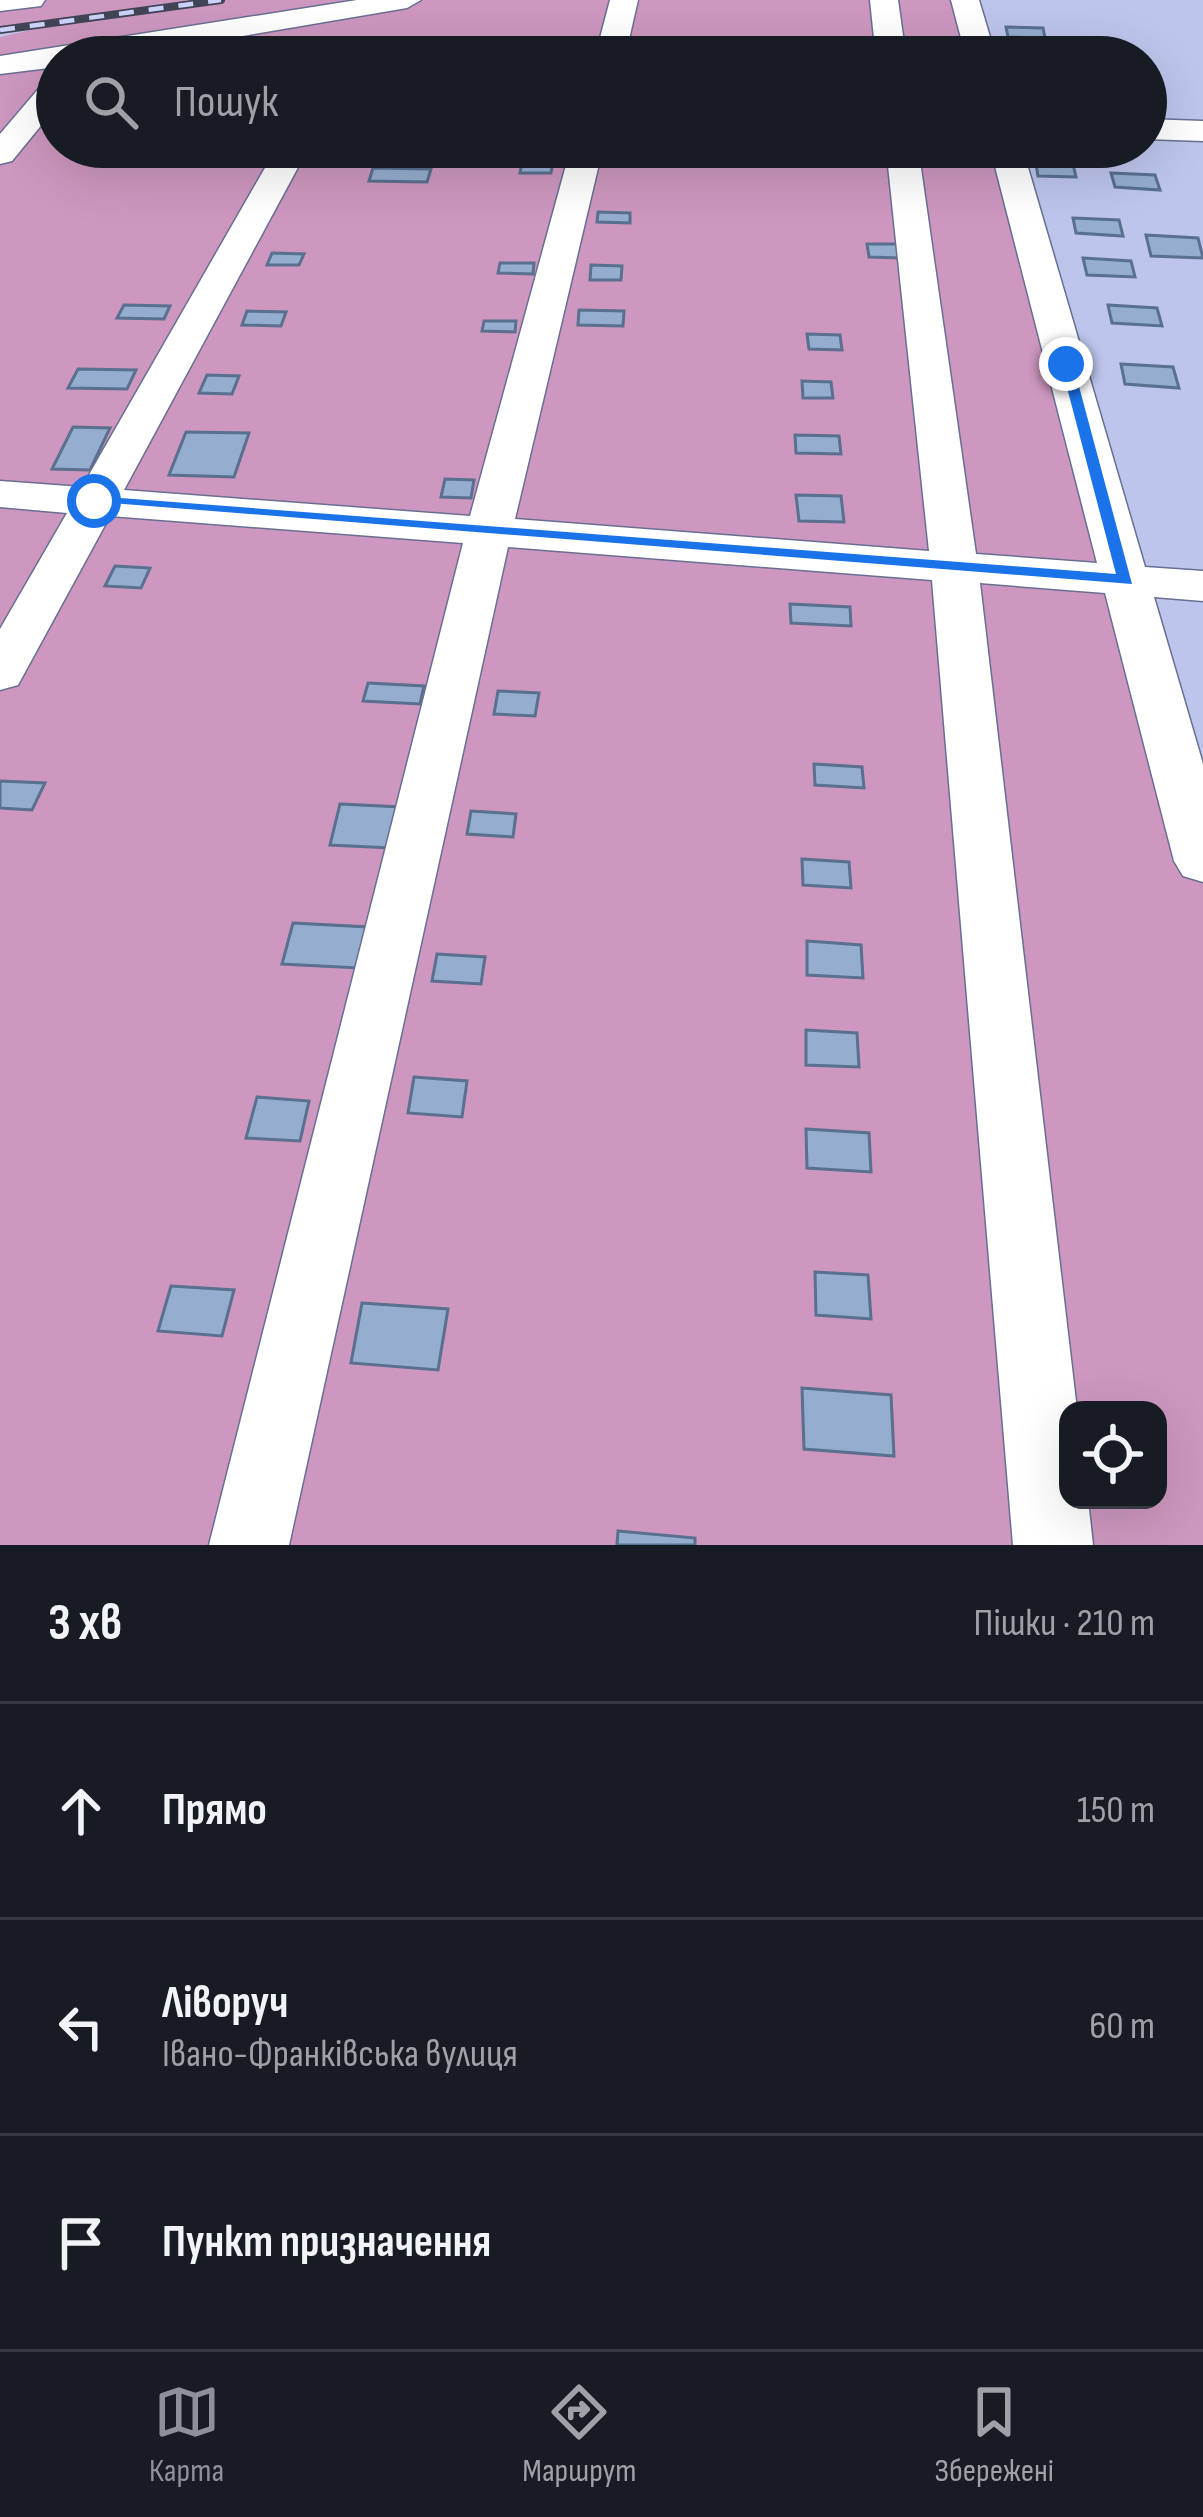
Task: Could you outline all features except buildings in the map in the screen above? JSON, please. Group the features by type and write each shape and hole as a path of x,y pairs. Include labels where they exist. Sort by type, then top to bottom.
{"street":[{"path":"0,3 31,0"},
{"path":"198,36 407,0"},
{"path":"615,36 624,0"},
{"path":"884,0 888,36"},
{"path":"965,0 975,36"},
{"path":"355,36 372,7"},
{"path":"0,65 36,61"},
{"path":"0,154 36,111"},
{"path":"1167,130 1203,131"},
{"path":"0,673 281,168"},
{"path":"249,1545 489,531 582,168"},
{"path":"905,168 954,566 1053,1545"},
{"path":"1012,168 1203,861"},
{"path":"0,494 1203,586"}],"shaded area":[{"path":"0,0 964,0 974,36 36,36 36,168 1011,168 1203,865 1203,1545 0,1545 0,37 53,25 0,27"}],"railway":[{"path":"0,30 221,0"}],"route":[{"path":"94,501 1126,580 1066,364"}]}
